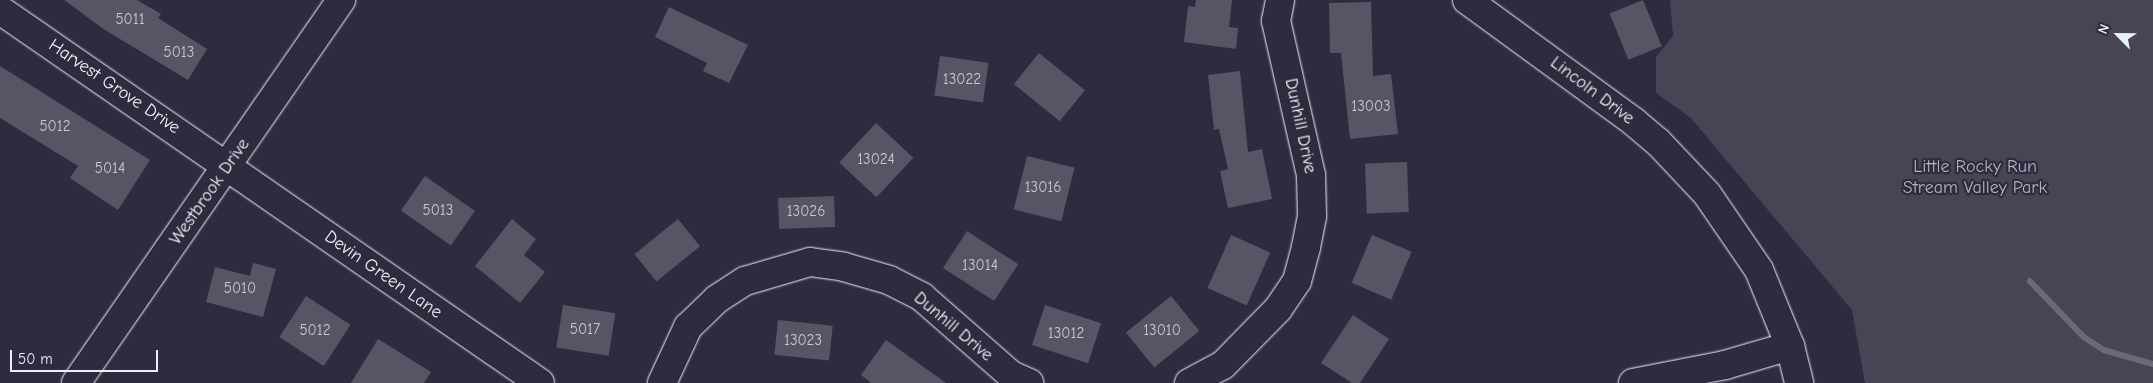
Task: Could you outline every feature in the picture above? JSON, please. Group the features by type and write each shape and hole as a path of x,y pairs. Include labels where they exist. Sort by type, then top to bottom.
{"street":[{"name":"Westbrook Drive","path":"76,383 229,165 341,0"},
{"name":"Dunhill Drive","path":"1189,383 1223,365 1278,309 1297,281 1306,247 1312,216 1311,175 1276,21 1280,0"},
{"name":"Lincoln Drive","path":"1467,0 1634,122 1707,194 1758,270 1790,346 1800,383"},
{"name":"Harvest Grove Drive","path":"0,10 229,165"},
{"name":"Devin Green Lane","path":"229,165 540,383"},
{"name":"Dunhill Drive","path":"662,383 688,327 717,299 745,281 810,262 844,267 889,280 922,297 1011,375 1029,383"},
{"path":"1634,383 1725,365 1790,346"}],"green space":[{"name":"Little Rocky Run Stream Valley Park","path":"1670,0 2153,0 2153,383 1865,383 1852,310 1691,118 1656,93 1656,57 1673,36"}],"building":[{"path":"64,0 137,0 161,14 158,18 207,49 188,80 105,30"},
{"path":"1196,0 1232,0 1229,27 1238,28 1236,49 1184,42 1188,6 1195,7"},
{"path":"1643,0 1662,46 1628,60 1610,13"},
{"path":"1371,2 1373,76 1391,74 1398,134 1350,139 1341,53 1330,53 1329,3"},
{"path":"669,7 748,45 729,83 703,71 707,63 655,37"},
{"path":"1039,53 1085,90 1060,121 1014,84"},
{"path":"940,56 989,63 983,102 934,96"},
{"path":"0,66 150,160 118,210 70,178 78,166 0,118"},
{"path":"1240,71 1248,152 1262,149 1272,199 1228,208 1220,171 1228,169 1219,129 1214,130 1208,75"},
{"path":"876,123 913,158 876,197 839,162"},
{"path":"1027,156 1075,168 1061,221 1014,209"},
{"path":"1407,162 1409,212 1367,213 1365,163"},
{"path":"425,176 475,211 451,245 401,210"},
{"path":"834,196 835,227 779,229 778,198"},
{"path":"512,219 536,239 524,255 545,272 520,303 475,266"},
{"path":"678,219 700,246 657,281 634,254"},
{"path":"967,231 1018,264 994,301 943,268"},
{"path":"1231,235 1270,252 1247,305 1207,288"},
{"path":"1372,235 1412,252 1391,300 1352,283"},
{"path":"253,263 276,269 263,317 206,302 215,267 250,276"},
{"path":"306,296 350,325 324,366 279,337"},
{"path":"1171,296 1199,331 1154,367 1126,333"},
{"path":"563,305 615,313 609,356 556,347"},
{"path":"1045,305 1101,323 1088,363 1032,345"},
{"path":"1353,315 1389,339 1360,383 1352,383 1321,363"},
{"path":"778,320 833,326 829,361 774,355"},
{"path":"378,339 431,372 424,383 351,383"},
{"path":"886,340 946,383 871,383 861,375"}],"waterway":[{"path":"2030,281 2084,337 2104,350 2153,364"}]}
